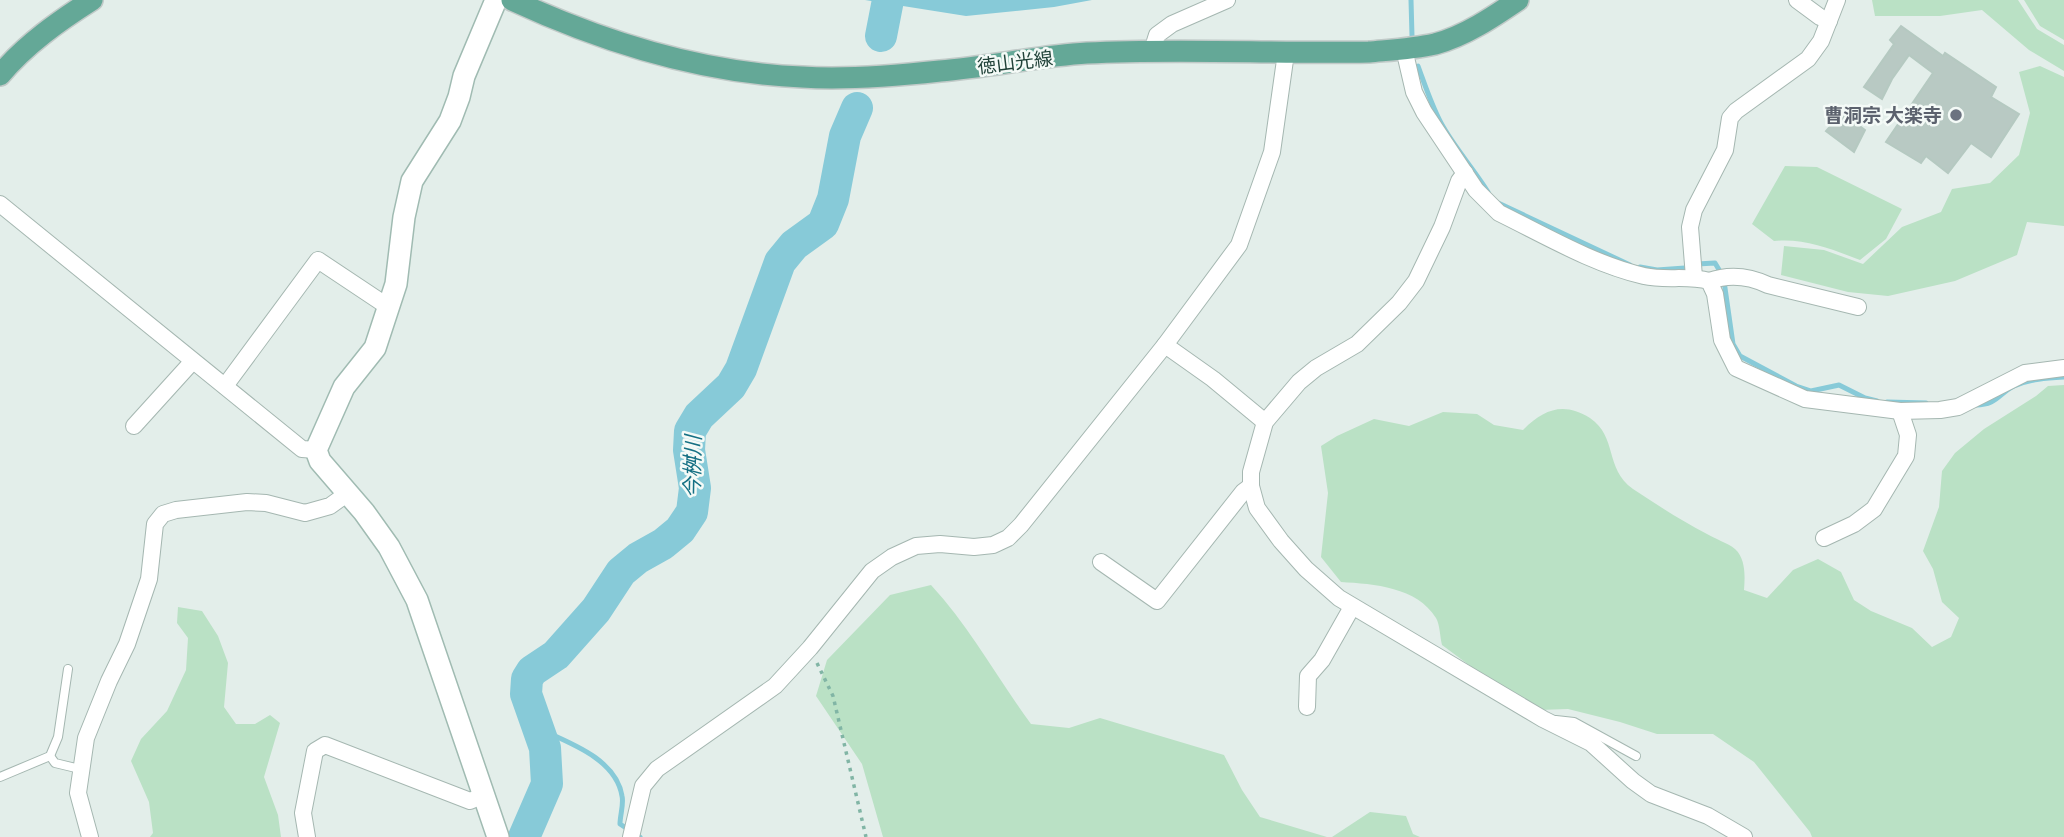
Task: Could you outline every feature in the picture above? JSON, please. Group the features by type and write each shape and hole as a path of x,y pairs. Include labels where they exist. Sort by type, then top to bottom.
{"main road":[{"path":"0,75 51,26 93,0"},
{"name":"徳山光線","path":"512,0 625,46 735,71 803,78 941,71 1086,53 1368,52 1404,49 1437,43 1467,31 1518,0"}],"street":[{"path":"496,0 464,76 460,97 450,121 412,181 404,217 396,284 375,348 344,387 316,450 320,461 348,493 388,547 417,600 498,837"},
{"path":"1152,51 1157,35 1172,24 1227,0"},
{"path":"1797,0 1829,21"},
{"path":"1837,0 1821,41 1808,59 1730,118 1725,150 1694,209 1690,227 1701,279 1715,294 1722,340 1736,368 1805,400 1900,411 1958,407 2025,373 2064,368"},
{"path":"1404,49 1414,92 1424,112 1476,190 1499,214 1605,264 1647,277 1701,279 1740,276 1858,307"},
{"path":"631,837 643,786 657,769 775,685 810,648 872,571 892,556 916,546 993,545 1008,538 1021,525 1165,345 1239,245 1272,152 1286,53"},
{"path":"1465,173 1459,181 1442,228 1416,281 1399,303 1357,344 1298,382 1265,422 1251,472 1251,486 1258,508 1281,541 1306,569 1352,607 1428,649 1543,719 1591,743 1651,794 1708,816 1744,837"},
{"path":"0,204 302,449 316,450"},
{"path":"225,386 318,260 390,308"},
{"path":"1165,345 1213,379 1265,422"},
{"path":"134,426 192,362"},
{"path":"1824,538 1854,524 1874,509 1906,456 1908,435 1900,411"},
{"path":"1101,562 1157,601 1243,492 1251,486"},
{"path":"90,837 78,793 86,738 127,644 149,579 155,524 163,514 176,510 247,502 266,503 305,513 330,506 348,493"},
{"path":"1307,707 1308,676 1322,660 1352,607"},
{"path":"307,837 303,813 314,751 325,746 470,801 484,795"}],"lane":[{"path":"0,777 50,756 58,737 68,669"},
{"path":"1543,719 1574,722 1595,731 1636,756"},
{"path":"50,756 55,763 80,769"}],"path":[{"path":"810,648 833,696 866,837"}],"green space":[{"path":"1872,0 2018,0 2037,29 2064,45 2064,71 2029,50 1982,10 1940,16 1875,16"},
{"path":"2024,0 2064,0 2064,40 2040,26"},
{"path":"2040,66 2064,77 2064,226 2027,222 2017,255 1955,281 1888,296 1848,292 1781,275 1784,246 1824,250 1863,264 1902,227 1941,212 1952,189 1990,183 2019,155 2030,113 2019,72"},
{"path":"1785,166 1817,167 1902,209 1886,239 1860,260 1807,243 1774,241 1752,224"},
{"path":"2064,385 2064,837 1812,837 1754,762 1713,734 1657,734 1568,709 1539,710 1442,645 1436,618 1418,600 1394,589 1341,582 1321,557 1328,493 1321,446 1337,436 1374,419 1409,426 1443,412 1477,414 1494,425 1523,430 1546,413 1571,410 1590,418 1599,426 1618,472 1633,489 1739,553 1743,563 1744,590 1767,598 1793,570 1818,559 1841,572 1854,600 1871,611 1912,628 1932,647 1951,637 1959,618 1942,602 1933,569 1923,551 1939,507 1942,471 1955,453 1984,429 2048,386"},
{"path":"931,585 971,635 1031,724 1069,728 1100,718 1224,755 1260,817 1327,837 883,837 862,764 816,696 827,660 890,595"},
{"path":"178,607 202,611 218,636 228,663 224,707 236,724 255,724 270,715 280,723 264,777 278,815 281,837 150,837 153,833 149,802 131,761 141,739 167,711 186,670 188,638 177,623"},
{"path":"1370,812 1406,816 1413,834 1420,837 1332,837"}],"water":[{"path":"865,0 1092,0 1054,7 966,16"}],"building":[{"path":"1901,26 1943,56 1945,53 1996,87 1991,97 2019,114 1991,157 1971,143 1948,173 1926,156 1921,163 1886,142 1933,73 1909,55 1882,99 1864,87 1894,44 1890,40"},
{"path":"1842,113 1865,130 1854,152 1826,131"}],"waterway":[{"name":"今桝川","path":"881,36 888,0"},
{"path":"1411,0 1412,36"},
{"path":"1418,66 1441,123 1488,192"},
{"name":"今桝川","path":"524,837 547,784 545,748 526,694 527,679 532,671 556,655 596,610 621,572 680,530 692,512 695,488 689,450 690,431 699,416 731,386 741,369 780,262 794,245 823,224 833,199 845,136 857,108"},
{"path":"1496,202 1630,265"},
{"path":"1697,264 1715,263 1721,273"},
{"path":"1640,267 1657,270 1685,268"},
{"path":"1724,281 1733,344 1740,356 1796,386 1811,391 1839,385 1877,401"},
{"path":"1976,405 1993,401 2020,384 2064,377"},
{"path":"1887,402 1926,403"},
{"path":"537,728 589,753 610,771 622,796 620,824 640,837"}],"place":[{"name":"曹洞宗 大楽寺","path":"1956,115"}]}
